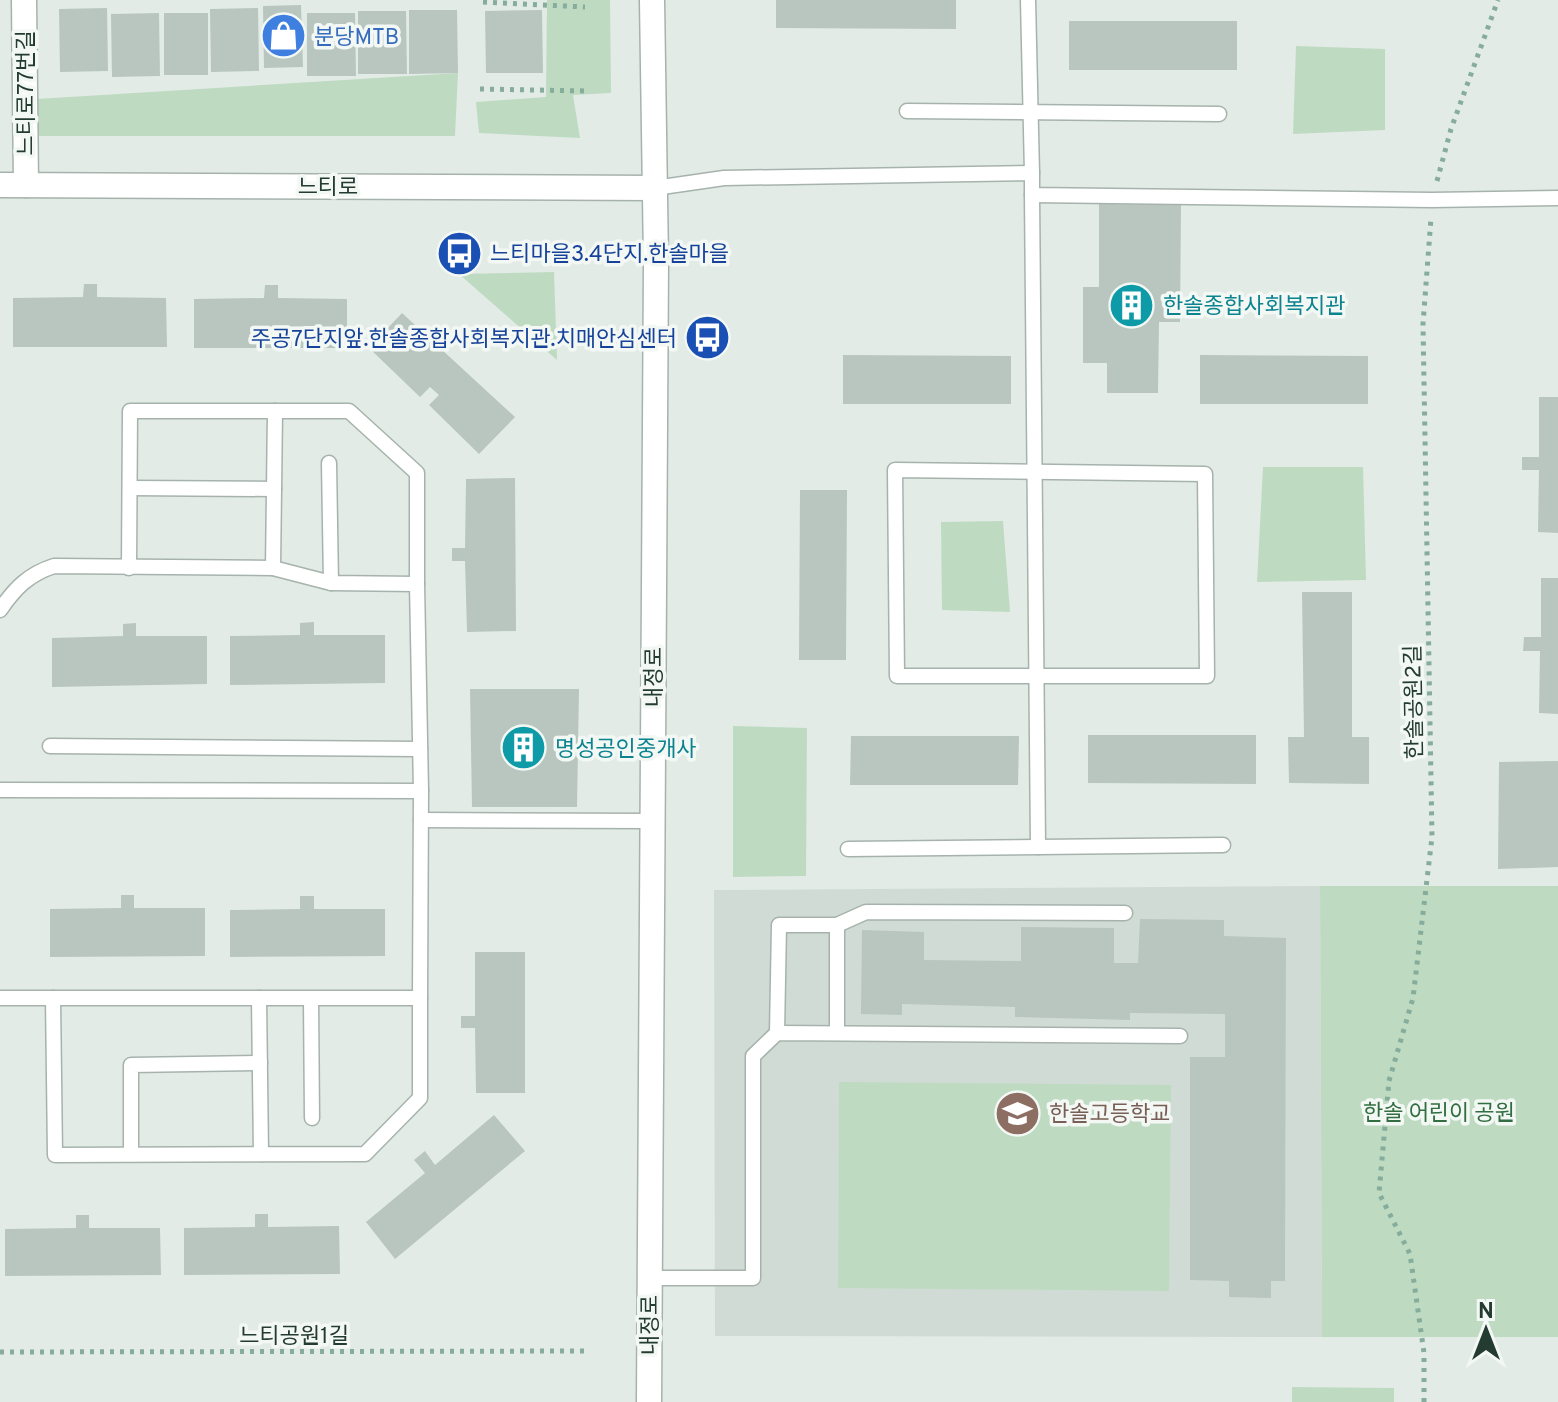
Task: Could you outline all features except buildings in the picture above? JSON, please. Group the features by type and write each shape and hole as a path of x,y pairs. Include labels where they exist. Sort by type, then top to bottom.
{"street":[{"name":"느티로77번길","path":"24,0 26,185"},
{"name":"내정로","path":"649,1402 655,188 652,0"},
{"name":"느티로","path":"0,185 655,188"}],"lane":[{"path":"1028,0 1038,847"},
{"path":"907,111 1219,114"},
{"path":"655,188 724,178 1032,173"},
{"path":"1032,195 1432,200 1558,198"},
{"path":"53,998 55,1155 365,1154 420,1098 421,791 417,473 349,411 130,411 129,568"},
{"path":"273,568 275,411"},
{"path":"329,463 331,583"},
{"path":"895,470 1035,470 1205,474 1207,676 897,676 895,470"},
{"path":"130,488 274,489"},
{"path":"0,610 24,581 37,571 54,566 273,568 331,583 417,584"},
{"path":"50,746 420,749"},
{"path":"0,790 421,791"},
{"path":"421,820 652,821"},
{"path":"848,849 1223,845"},
{"path":"777,1033 779,925 837,925 866,912 1125,913"},
{"path":"837,925 837,1033"},
{"path":"0,998 420,998"},
{"path":"259,998 261,1154"},
{"path":"311,999 312,1118"},
{"path":"648,1278 753,1278 753,1056 777,1033 1180,1036"},
{"path":"131,1154 131,1065 260,1063"}],"path":[{"name":"한솔공원2길","path":"1424,1402 1424,1353 1410,1254 1379,1193 1389,1081 1413,998 1432,837 1423,324 1432,200 1451,129 1498,0"},
{"path":"483,2 585,7"},
{"path":"480,89 587,91"},
{"name":"느티공원1길","path":"0,1352 588,1351"}],"shaded area":[{"name":"한솔고등학교","path":"1320,886 1322,1337 715,1336 714,890"}],"green space":[{"path":"547,0 610,0 611,93 573,95 580,138 479,133 476,102 546,97"},
{"path":"1296,46 1385,49 1385,130 1293,134"},
{"path":"458,73 455,136 37,136 37,99"},
{"path":"554,272 557,360 459,274"},
{"path":"1263,467 1363,467 1366,580 1257,582"},
{"path":"1003,521 1010,612 942,610 941,522"},
{"path":"733,726 807,728 806,876 733,877"},
{"name":"한솔 어린이 공원","path":"1320,886 1558,886 1558,1337 1322,1337"},
{"path":"839,1082 1171,1085 1169,1291 838,1288"},
{"path":"1292,1387 1394,1388 1394,1402 1292,1402"}],"place":[{"name":"분당MTB","path":"283,36"},
{"name":"느티마을3.4단지.한솔마을","path":"459,253"},
{"name":"한솔종합사회복지관","path":"1132,305"},
{"name":"주공7단지앞.한솔종합사회복지관.치매안심센터","path":"708,338"},
{"name":"명성공인중개사","path":"524,748"},
{"name":"한솔고등학교","path":"1018,1113"}]}
